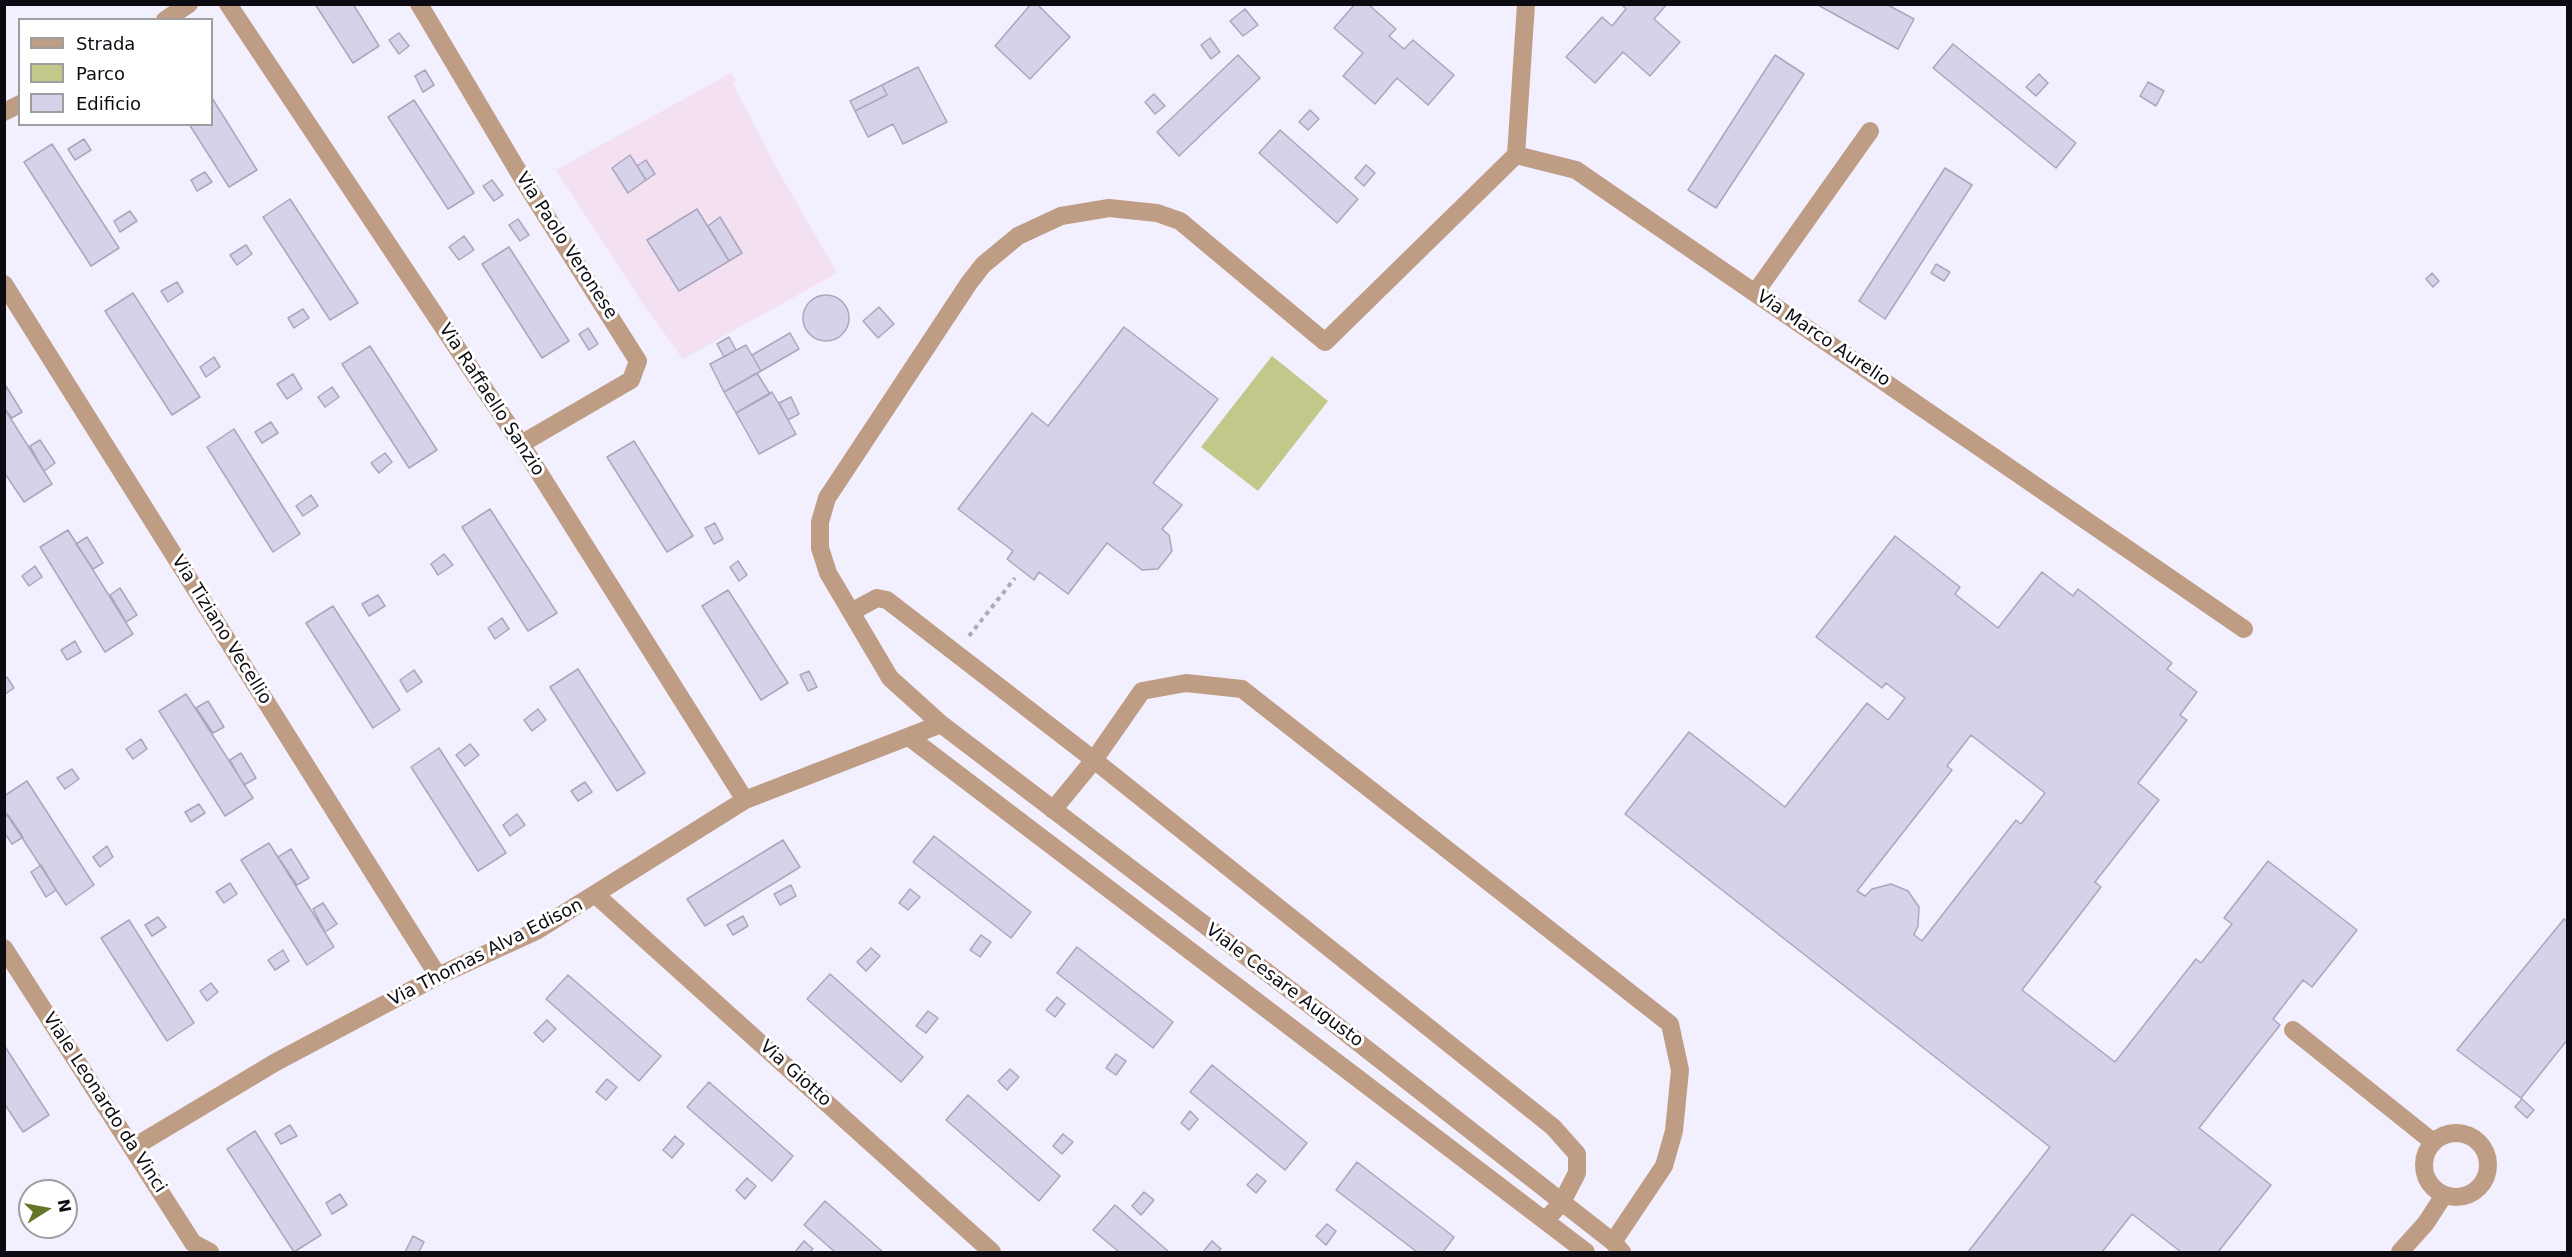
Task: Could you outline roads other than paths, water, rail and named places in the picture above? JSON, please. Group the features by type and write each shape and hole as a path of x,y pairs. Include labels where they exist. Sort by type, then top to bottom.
{"street":[{"path":"168,18 189,4"},
{"name":"Via Raffaello Sanzio","path":"228,4 521,444 746,800"},
{"name":"Via Paolo Veronese","path":"419,4 524,182 638,361 631,380 521,444"},
{"path":"1516,155 1526,4"},
{"path":"4,112 18,105"},
{"path":"1755,293 1870,131"},
{"name":"Via Marco Aurelio","path":"1516,155 1576,170 2244,629"},
{"name":"Viale Cesare Augusto","path":"1516,155 1324,342 1180,221 1133,209 1101,209 1061,216 1018,236 992,257 969,283 827,498 820,522 820,548 828,573 890,678 940,724 1327,1018 1617,1247"},
{"name":"Via Tiziano Vecellio","path":"4,284 438,976"},
{"path":"851,612 877,598 887,600 1094,760 1553,1127 1576,1154 1577,1173 1562,1202 1545,1221"},
{"path":"1053,810 1094,760 1143,691 1186,683 1242,689 1670,1024 1680,1070 1674,1131 1664,1166 1617,1247"},
{"name":"Via Thomas Alva Edison","path":"134,1147 276,1062 438,976 536,931 597,896 666,848 746,800 940,724"},
{"name":"Viale Cesare Augusto","path":"909,737 1586,1252"},
{"name":"Via Giotto","path":"597,896 992,1252"},
{"name":"Viale Leonardo da Vinci","path":"4,948 134,1147 193,1243 210,1252"},
{"path":"2293,1030 2433,1142"},
{"path":"2444,1135 2466,1135 2482,1146 2486,1155 2487,1174 2477,1190 2456,1197 2444,1195 2433,1188 2426,1177 2424,1165 2427,1152 2433,1142 2444,1135"},
{"path":"2400,1252 2426,1223 2444,1195"}]}
